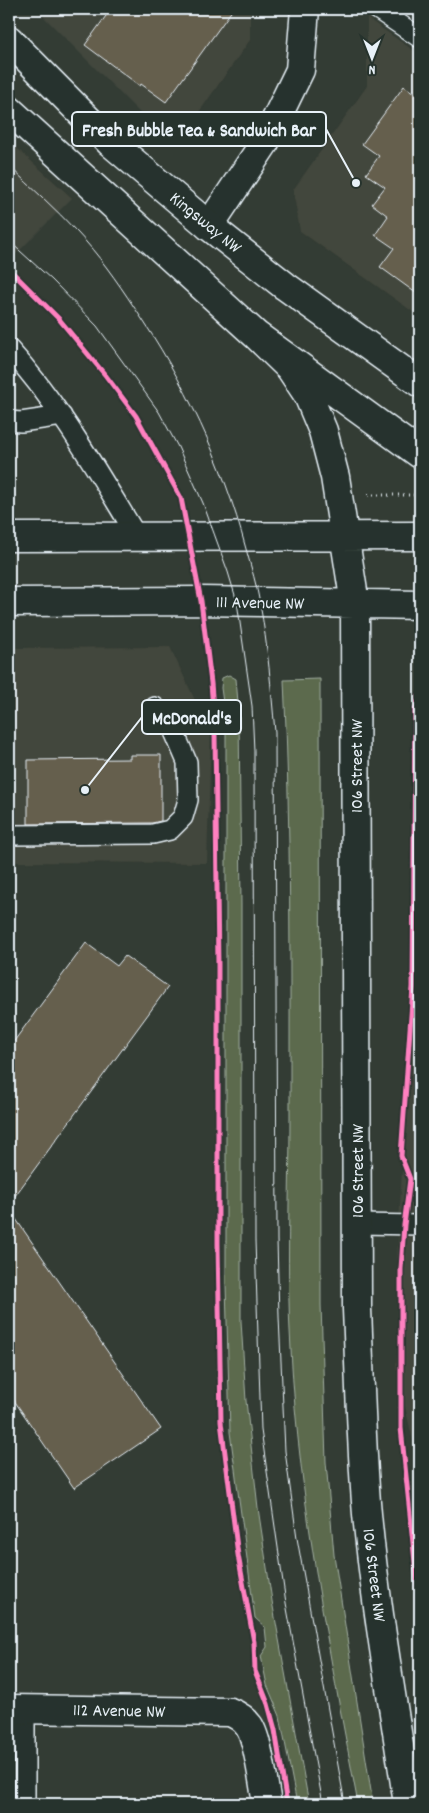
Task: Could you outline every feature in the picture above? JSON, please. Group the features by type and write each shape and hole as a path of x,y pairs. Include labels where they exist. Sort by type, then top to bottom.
{"main road":[{"path":"209,226 266,142 300,70 305,9"},
{"name":"Kingsway NW","path":"9,40 110,142 209,226 285,286 420,384"},
{"path":"9,110 256,335 420,454"},
{"name":"106 Street NW","path":"256,335 290,368 308,395 323,431 335,477 355,604 357,1310 368,1515 391,1694 408,1804"},
{"path":"9,537 420,536"},
{"name":"111 Avenue NW","path":"9,602 201,601 420,605"},
{"name":"112 Avenue NW","path":"17,1709 230,1712 238,1715 245,1721 254,1736 267,1804"}],"lane":[{"path":"377,9 420,38"},
{"path":"9,348 62,416 138,538"},
{"path":"9,421 21,422 62,416"},
{"path":"9,834 153,834 170,830 183,817 188,800 187,762 168,720 156,707"},
{"path":"357,1224 420,1225"},
{"path":"17,1709 25,1804"}],"path":[{"path":"361,495 420,494"}],"shaded area":[{"path":"36,9 250,9 250,40 192,122 153,126"},
{"path":"367,18 420,55 420,317 300,231 293,190 367,86"},
{"path":"9,141 72,198 11,259 9,256"},
{"path":"170,647 211,734 207,863 9,862 9,648"},
{"path":"420,863 420,1472 396,1367 399,1330 397,1256"}],"green space":[{"path":"229,675 236,679 239,714 241,1321 246,1401 258,1508 272,1601 309,1804 297,1804 280,1716 267,1685 261,1656 267,1647 265,1627 255,1618 230,1432 226,1284 226,724 221,688 222,678"},
{"path":"320,679 321,1305 326,1462 334,1555 373,1804 358,1804 327,1635 308,1521 295,1407 291,1350 288,1262 290,898 284,680"}],"building":[{"path":"111,9 233,9 166,102 141,84 140,86 85,45"},
{"path":"404,86 420,97 420,296 380,267 394,248 375,235 388,216 372,204 385,187 366,174 379,156 362,144"},
{"path":"130,755 161,755 161,821 152,823 28,824 28,760 130,759"},
{"path":"86,943 117,966 125,956 168,987 9,1204 9,1048"},
{"path":"9,1209 161,1429 74,1488 9,1393"}],"tram line":[{"path":"9,166 61,215 92,249 128,297 170,364 214,454 226,485 237,517 259,597 275,732 277,1240 285,1451 297,1538 345,1804"},
{"path":"9,241 52,280 97,326 159,412 178,447 203,503 237,602 252,706 254,751 255,1240 261,1430 286,1603 323,1804"}],"cycle path":[{"path":"9,269 59,319 136,416 181,498 201,601 215,735 221,1422 238,1555 254,1642 255,1671 268,1704 275,1730 287,1804"},
{"path":"420,695 415,711 413,987 401,1156 410,1179 401,1269 401,1428 420,1610"}],"place":[{"name":"Fresh Bubble Tea & Sandwich Bar","path":"356,183"},
{"name":"McDonald's","path":"85,790"}]}
